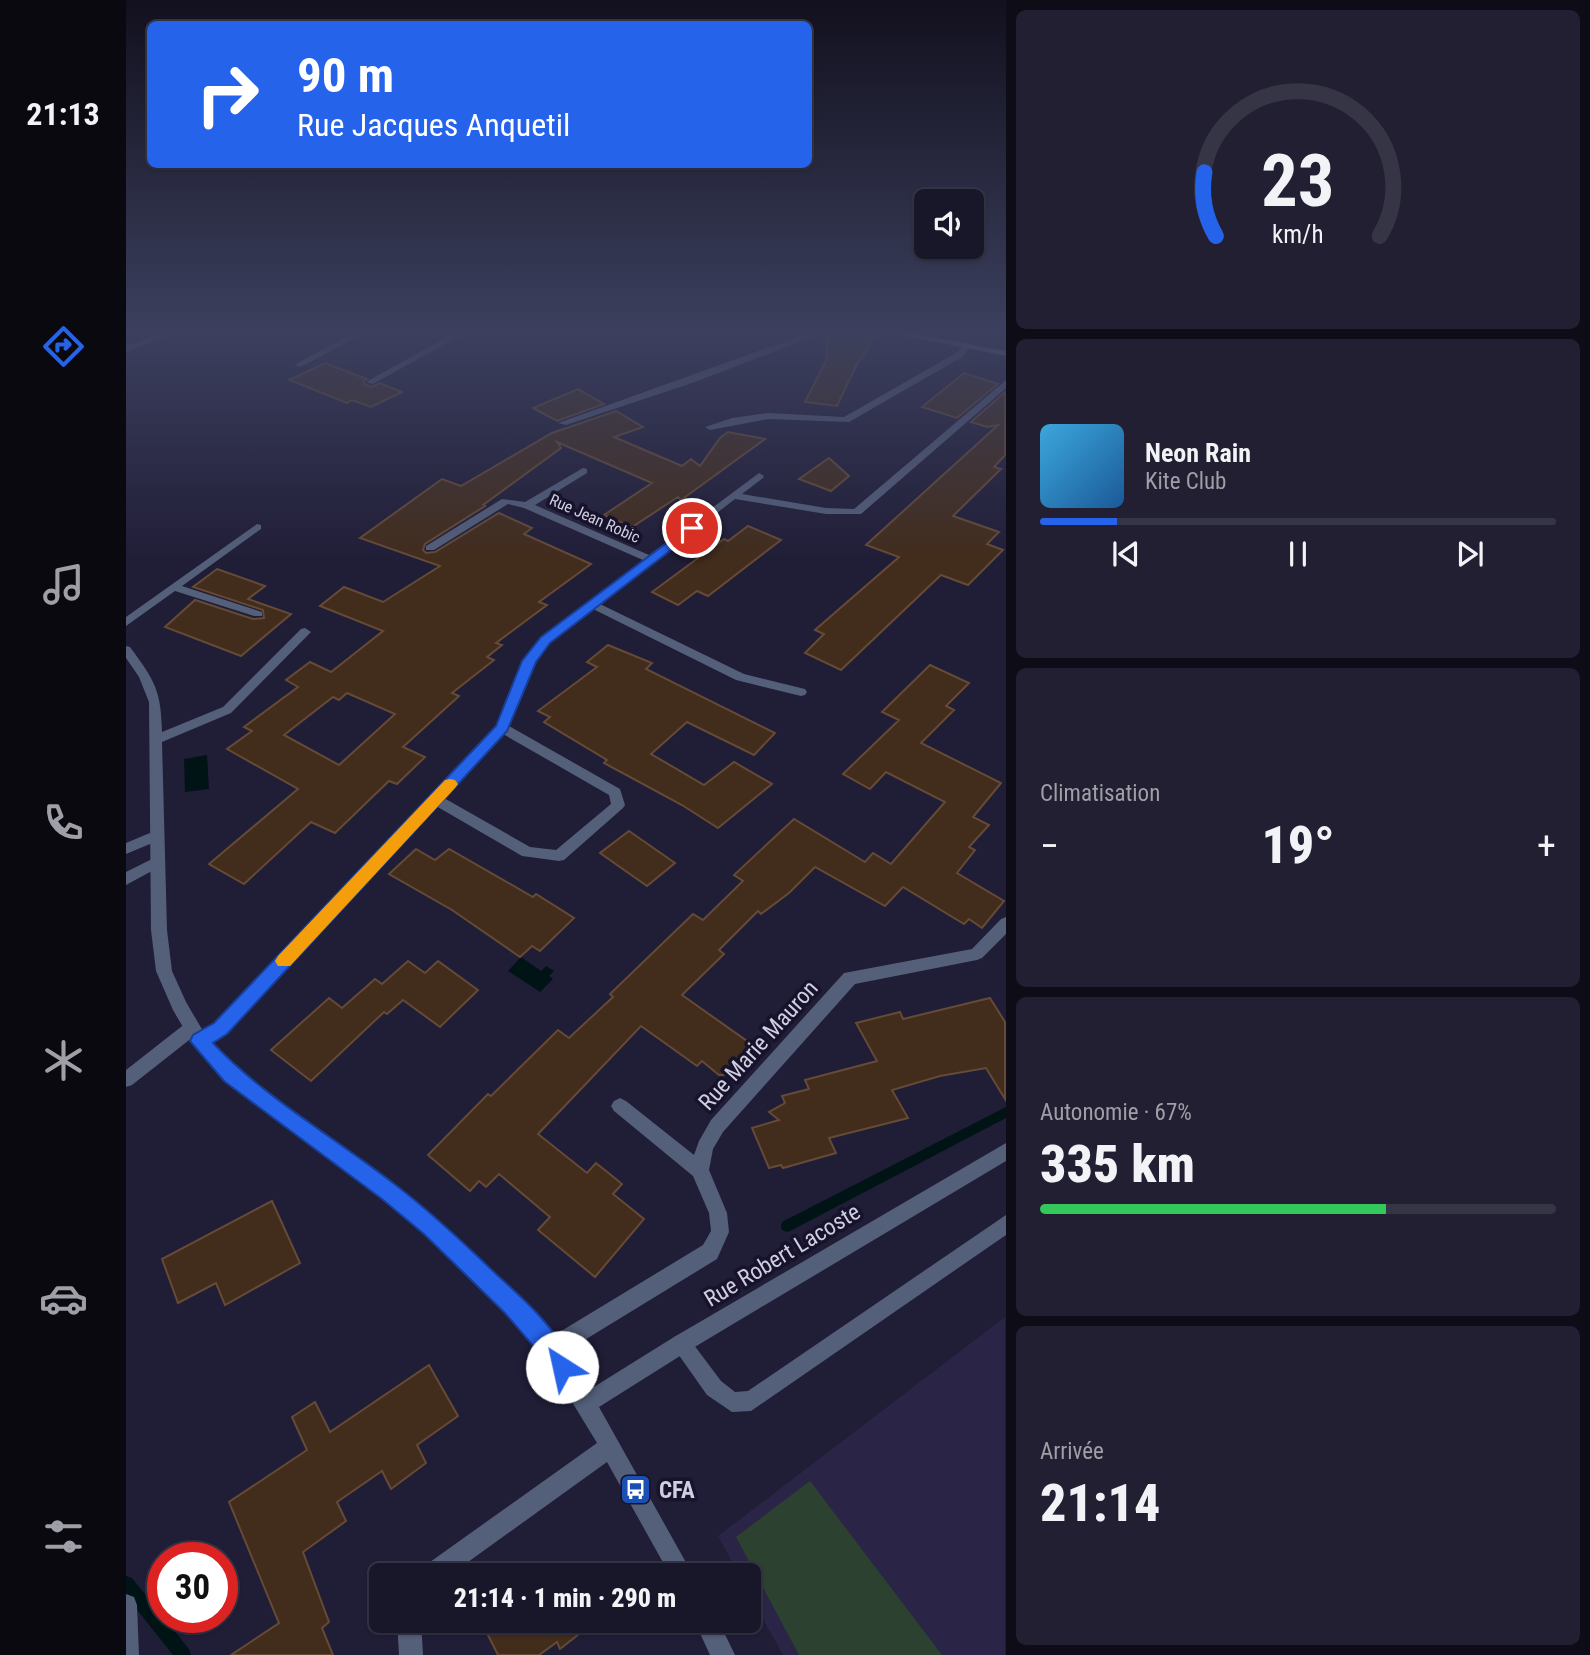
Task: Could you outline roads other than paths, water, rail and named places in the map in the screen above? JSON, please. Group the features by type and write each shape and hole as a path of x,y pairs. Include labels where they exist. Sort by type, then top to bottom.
{"street":[{"path":"563,423 613,406"},
{"path":"710,427 728,421 757,418 802,416 826,421 846,420 870,406"},
{"path":"734,496 826,511 858,512 979,406"},
{"name":"Rue Jean Robic","path":"527,505 583,471"},
{"path":"126,1080 196,1035 220,1028 502,728 529,661 546,640 759,476"},
{"name":"Rue Jean Robic","path":"430,548 506,501 527,505 651,559"},
{"path":"126,622 257,527"},
{"path":"173,587 258,614"},
{"path":"591,604 740,677 800,692"},
{"path":"156,740 227,710 305,632"},
{"path":"126,650 145,676 155,702 159,930 164,971 196,1035 231,1075 390,1192 513,1305 551,1349 586,1404 675,1563"},
{"path":"436,800 527,852 559,856 618,805 615,792 502,728"},
{"path":"126,849 158,835"},
{"path":"126,879 158,861"},
{"name":"Rue Marie Mauron","path":"700,1170 705,1147 717,1126 850,978 977,954 1006,923"},
{"path":"551,1349 710,1252 720,1232 718,1213 700,1170 620,1106"},
{"name":"Rue Robert Lacoste","path":"586,1404 681,1344 1002,1158"},
{"path":"681,1344 715,1388 732,1402 751,1401 1006,1224"},
{"path":"448,1563 611,1446"},
{"path":"126,1605 127,1655"},
{"path":"410,1633 411,1655"},
{"path":"712,1633 723,1655"}],"waterway":[{"path":"787,1226 1006,1112"},
{"path":"126,1584 183,1655"}],"place":[{"name":"CFA","path":"636,1490"}]}
